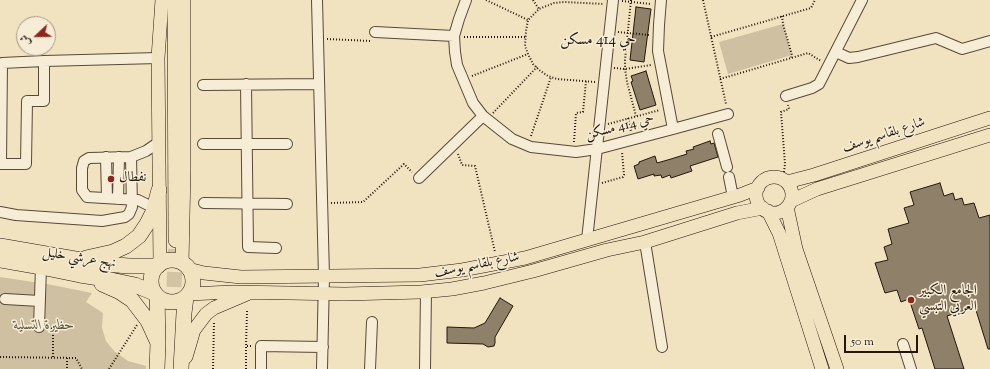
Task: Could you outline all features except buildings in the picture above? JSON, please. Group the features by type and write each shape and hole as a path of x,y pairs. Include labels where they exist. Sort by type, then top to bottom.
{"highway":[{"path":"167,0 173,239 175,0"},
{"path":"77,260 113,252 126,246 139,236 157,212 159,190"},
{"name":"نهج عرشي خليل","path":"0,246 114,265 159,265"},
{"name":"نهج عرشي خليل","path":"0,260 127,283 156,294"},
{"path":"169,261 176,261 185,266 192,279 192,286 187,295 181,300 168,302 162,300 152,287 152,276 159,265 169,261"},
{"path":"80,275 120,292 132,300 144,314 158,343"},
{"path":"156,294 158,369"},
{"path":"182,369 182,332 187,295"},
{"path":"167,369 170,310 172,369"}],"main road":[{"path":"159,190 158,58 162,0"},
{"path":"184,0 185,266"},
{"name":"شارع بلقاسم يوسف","path":"785,181 814,175 990,118"},
{"path":"765,210 778,212 789,204 817,189 990,135"},
{"path":"822,369 779,233 757,199 758,188 766,179 771,177 778,177 785,181 791,191 789,204 796,249 837,369"},
{"name":"شارع بلقاسم يوسف","path":"185,266 204,273 241,277 420,275 462,270 525,258 733,197 758,188"},
{"name":"شارع بلقاسم يوسف","path":"187,295 252,292 345,294 452,289 484,283 607,250 645,242 737,213 765,210"},
{"path":"157,212 159,265"},
{"path":"182,369 194,330 206,314 214,308 252,292"}],"street":[{"path":"317,0 324,276 322,369"},
{"name":"حي 414 مسكن","path":"466,0 454,36 457,65 472,103 485,118 512,139 528,145 573,152 596,149 728,114"},
{"path":"786,96 812,88 819,84 862,0"},
{"path":"588,240 596,149 613,2"},
{"name":"حي 414 مسكن","path":"661,2 658,51 673,129"},
{"path":"375,32 454,36"},
{"path":"836,52 849,58 936,38 962,49 990,41"},
{"path":"44,61 44,101 27,101 26,164 1,164 2,63 44,61 158,58"},
{"path":"246,84 248,247 276,248"},
{"path":"203,85 319,84"},
{"path":"419,178 454,144 485,118"},
{"path":"714,118 733,197"},
{"path":"157,212 143,202 131,199 90,198 85,195 82,190 82,168 86,159 131,156 146,151 159,142"},
{"path":"203,144 287,144"},
{"path":"0,212 16,215 66,219 111,220 125,218 129,214 132,207 131,156"},
{"path":"106,157 106,198"},
{"path":"118,199 119,157"},
{"path":"204,204 287,204"},
{"path":"645,242 662,347"},
{"path":"39,327 41,267"},
{"path":"425,369 426,291"},
{"path":"5,299 40,301"},
{"path":"370,369 372,322"},
{"path":"903,344 911,369"},
{"path":"261,369 261,346 322,347"}],"path":[{"path":"486,0 528,20"},
{"path":"533,0 539,9"},
{"path":"593,4 594,0"},
{"path":"703,0 728,114"},
{"path":"711,37 811,8 815,0"},
{"path":"604,83 557,79 551,77 537,67 528,54 525,37 528,20 539,9 558,1 593,4 631,1 661,2"},
{"name":"حي 414 مسكن","path":"631,1 625,69 636,116"},
{"path":"782,16 792,55 791,58"},
{"path":"318,39 375,42 375,32"},
{"path":"609,32 658,36"},
{"path":"454,36 525,37"},
{"path":"720,79 808,53 829,66"},
{"path":"462,80 528,54"},
{"path":"605,68 625,69 660,64"},
{"path":"485,118 537,67"},
{"path":"528,145 551,77"},
{"name":"حي 414 مسكن","path":"573,152 576,113 583,112 586,81"},
{"path":"785,181 781,112 789,109 786,96"},
{"path":"599,126 669,108"},
{"path":"593,186 623,177 622,142"},
{"path":"454,144 462,165 475,166 498,263"},
{"path":"322,204 363,202 404,164 419,178"},
{"path":"213,369 214,308"},
{"path":"246,311 246,369"},
{"path":"109,369 144,314"},
{"path":"39,327 53,328 53,358"},
{"path":"246,346 261,346"},
{"path":"0,357 76,358 82,369"},
{"path":"67,358 67,369"}],"green space":[{"path":"783,24 792,55 728,74 719,42"},
{"name":"حظيرة التسلية","path":"0,277 92,293 86,302 103,313 102,328 106,341 114,351 128,361 146,366 146,369 0,369"}],"tunnel":[{"path":"173,310 176,240"}],"place":[{"name":"نفطال","path":"111,179"},
{"name":"الجامع الكبير العربي التبسي","path":"911,300"}],"district":[{"name":"حي 414 مسكن","path":"598,41"}]}
